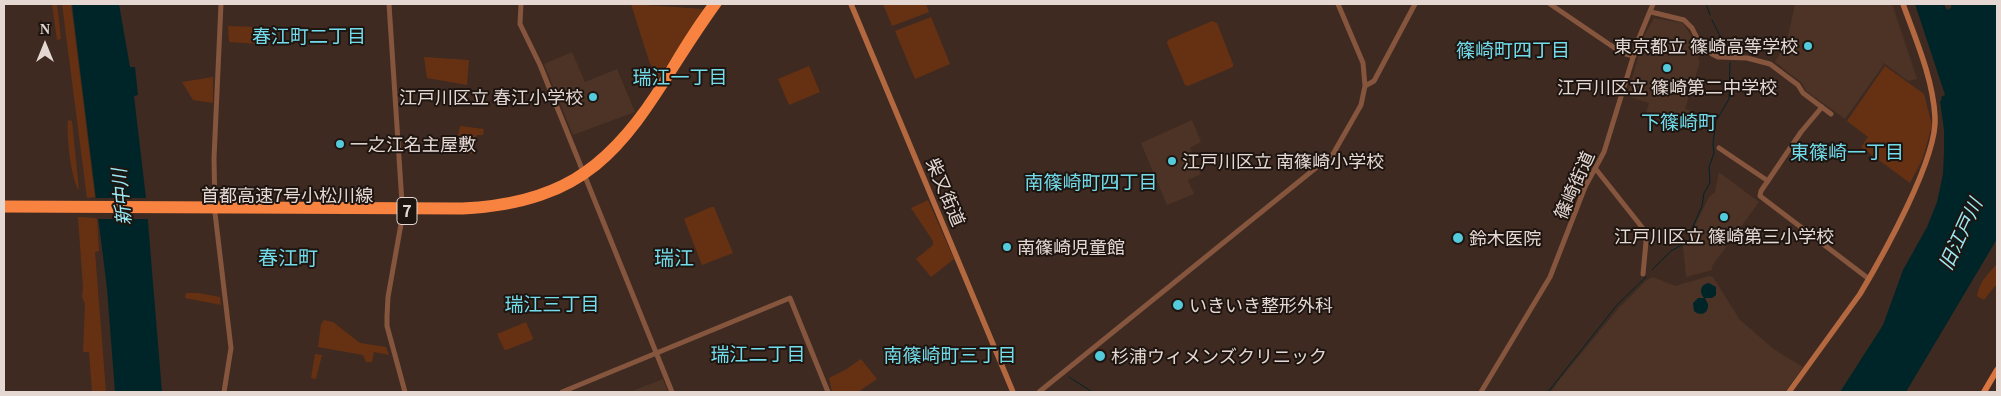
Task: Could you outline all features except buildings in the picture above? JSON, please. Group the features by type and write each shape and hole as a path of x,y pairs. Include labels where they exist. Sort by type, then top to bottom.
{"highway":[{"name":"首都高速7号小松川線","path":"4,204 455,206 493,204 533,196 578,174 599,160 617,142 646,106 712,4"},
{"name":"首都高速7号小松川線","path":"4,209 463,211 508,206 534,200 559,191 581,179 621,145 650,108 718,4"}],"main road":[{"name":"柴又街道","path":"851,4 1013,392"},
{"path":"1789,392 1869,279 1904,211 1930,152 1935,131 1935,110 1930,85 1903,4"},
{"path":"1984,392 1997,370"}],"street":[{"path":"221,4 214,158 215,213 230,348 224,392"},
{"path":"389,4 402,203 401,224 388,297 387,326 405,392"},
{"path":"521,4 519,21 523,33 540,65 672,392"},
{"path":"1040,392 1328,160 1337,150 1361,105 1365,86 1363,63 1338,4"},
{"path":"1365,86 1374,81 1415,4"},
{"path":"1550,4 1622,53 1634,56"},
{"name":"篠崎街道","path":"1481,392 1550,277 1585,187 1604,152 1639,38 1653,4"},
{"path":"1651,12 1684,20 1692,28 1698,40 1712,54 1718,57 1746,58 1770,64 1798,85 1803,93 1831,114"},
{"path":"1822,107 1801,132 1768,181 1760,193 1761,198 1869,279"},
{"path":"1719,148 1768,181"},
{"path":"1595,168 1645,231 1644,274"},
{"path":"562,392 790,298 828,392"}],"shaded area":[{"path":"52,4 57,4 61,39 57,40"},
{"path":"62,4 71,4 95,197 87,198"},
{"path":"631,4 703,9 658,79 649,61"},
{"path":"883,4 926,4 929,12 892,26"},
{"name":"東京都立 篠崎高等学校","path":"1795,4 1892,4 1917,79 1908,81 1877,58 1884,64 1845,119 1806,91 1802,83 1775,62 1787,41"},
{"path":"931,17 950,64 915,79 895,31"},
{"name":"江戸川区立 篠崎第二中学校","path":"1654,18 1683,23 1701,51 1698,59 1700,62 1685,109 1692,111 1679,121 1646,113 1649,103 1627,96 1644,36"},
{"path":"1212,21 1217,23 1233,67 1188,86 1185,85 1167,43 1168,40"},
{"path":"228,26 258,27 258,44 229,42"},
{"name":"江戸川区立 春江小学校","path":"572,52 585,82 617,69 635,112 573,135 544,64"},
{"path":"424,57 469,60 467,85 427,78"},
{"path":"809,66 820,92 789,105 778,79"},
{"path":"1885,66 1924,94 1932,125 1923,158 1910,183 1861,147 1868,137 1847,121"},
{"path":"213,77 213,103 193,100 182,82"},
{"path":"68,120 72,121 79,190 76,185 70,156"},
{"name":"江戸川区立 南篠崎小学校","path":"1192,120 1201,142 1190,148 1201,174 1188,180 1194,194 1167,205 1141,143"},
{"path":"460,126 484,129 483,135 477,135 472,154 456,146"},
{"name":"江戸川区立 篠崎第三小学校","path":"1719,172 1759,202 1712,266 1712,270 1686,277 1683,246 1690,241 1692,232 1709,197 1715,192"},
{"path":"928,200 954,259 931,277 916,259 933,245 933,241 911,208"},
{"path":"714,207 733,253 702,265 684,219"},
{"path":"78,217 97,218 99,251 95,252 106,392 92,392 89,352 83,352 85,304 82,297"},
{"path":"1997,264 1997,287 1995,286 1984,300 1977,296 1980,286"},
{"path":"1709,276 1713,277 1740,320 1775,350 1803,367 1785,392 1551,392 1618,309 1647,280 1653,277 1675,286"},
{"path":"186,293 220,297 221,305 185,298"},
{"path":"324,320 333,322 360,343 386,347 389,355 374,352 372,362 366,362 363,355 318,347 321,324"},
{"path":"526,322 533,338 532,340 506,350 504,349 497,334"},
{"path":"315,354 322,355 316,379 311,378"},
{"path":"861,359 877,379 858,392 832,392 829,378"},
{"path":"663,379 668,392 630,392"}],"water":[{"name":"新中川","path":"72,4 119,4 130,67 135,67 138,95 134,96 146,198 162,392 115,392 107,289"},
{"name":"旧江戸川","path":"1915,4 1944,4 1947,10 1951,8 1951,4 1997,4 1997,239 1906,392 1840,392 1883,325 1903,270 1927,227 1937,202 1943,174 1944,130 1940,101 1942,100 1941,97 1945,95"},
{"path":"1709,283 1716,287 1716,295 1712,298 1705,298 1708,304 1707,310 1699,314 1694,311 1693,303 1698,298 1704,298 1701,289"}],"pier":[{"path":"93,198 148,198 150,219 96,219"}],"waterway":[{"path":"1706,4 1710,15"},
{"path":"1712,20 1729,54"},
{"path":"1652,270 1671,251 1689,241 1691,231 1702,206 1704,193 1710,183 1709,167 1714,153 1713,143 1716,121 1729,99 1730,63"},
{"path":"1548,392 1617,305 1646,277"},
{"path":"1069,377 1092,392"}],"place":[{"name":"東京都立 篠崎高等学校","path":"1808,46"},
{"name":"江戸川区立 篠崎第二中学校","path":"1667,68"},
{"name":"江戸川区立 春江小学校","path":"593,97"},
{"name":"一之江名主屋敷","path":"340,144"},
{"name":"江戸川区立 南篠崎小学校","path":"1172,161"},
{"name":"江戸川区立 篠崎第三小学校","path":"1724,217"},
{"name":"鈴木医院","path":"1458,238"},
{"name":"南篠崎児童館","path":"1007,247"},
{"name":"いきいき整形外科","path":"1178,305"},
{"name":"杉浦ウィメンズクリニック","path":"1100,356"}],"district":[{"name":"春江町二丁目","path":"309,36"},
{"name":"篠崎町四丁目","path":"1513,50"},
{"name":"瑞江一丁目","path":"680,77"},
{"name":"下篠崎町","path":"1679,122"},
{"name":"東篠崎一丁目","path":"1847,152"},
{"name":"南篠崎町四丁目","path":"1091,182"},
{"name":"春江町","path":"288,257"},
{"name":"瑞江","path":"674,257"},
{"name":"瑞江三丁目","path":"552,304"},
{"name":"瑞江二丁目","path":"758,354"},
{"name":"南篠崎町三丁目","path":"950,355"}]}
